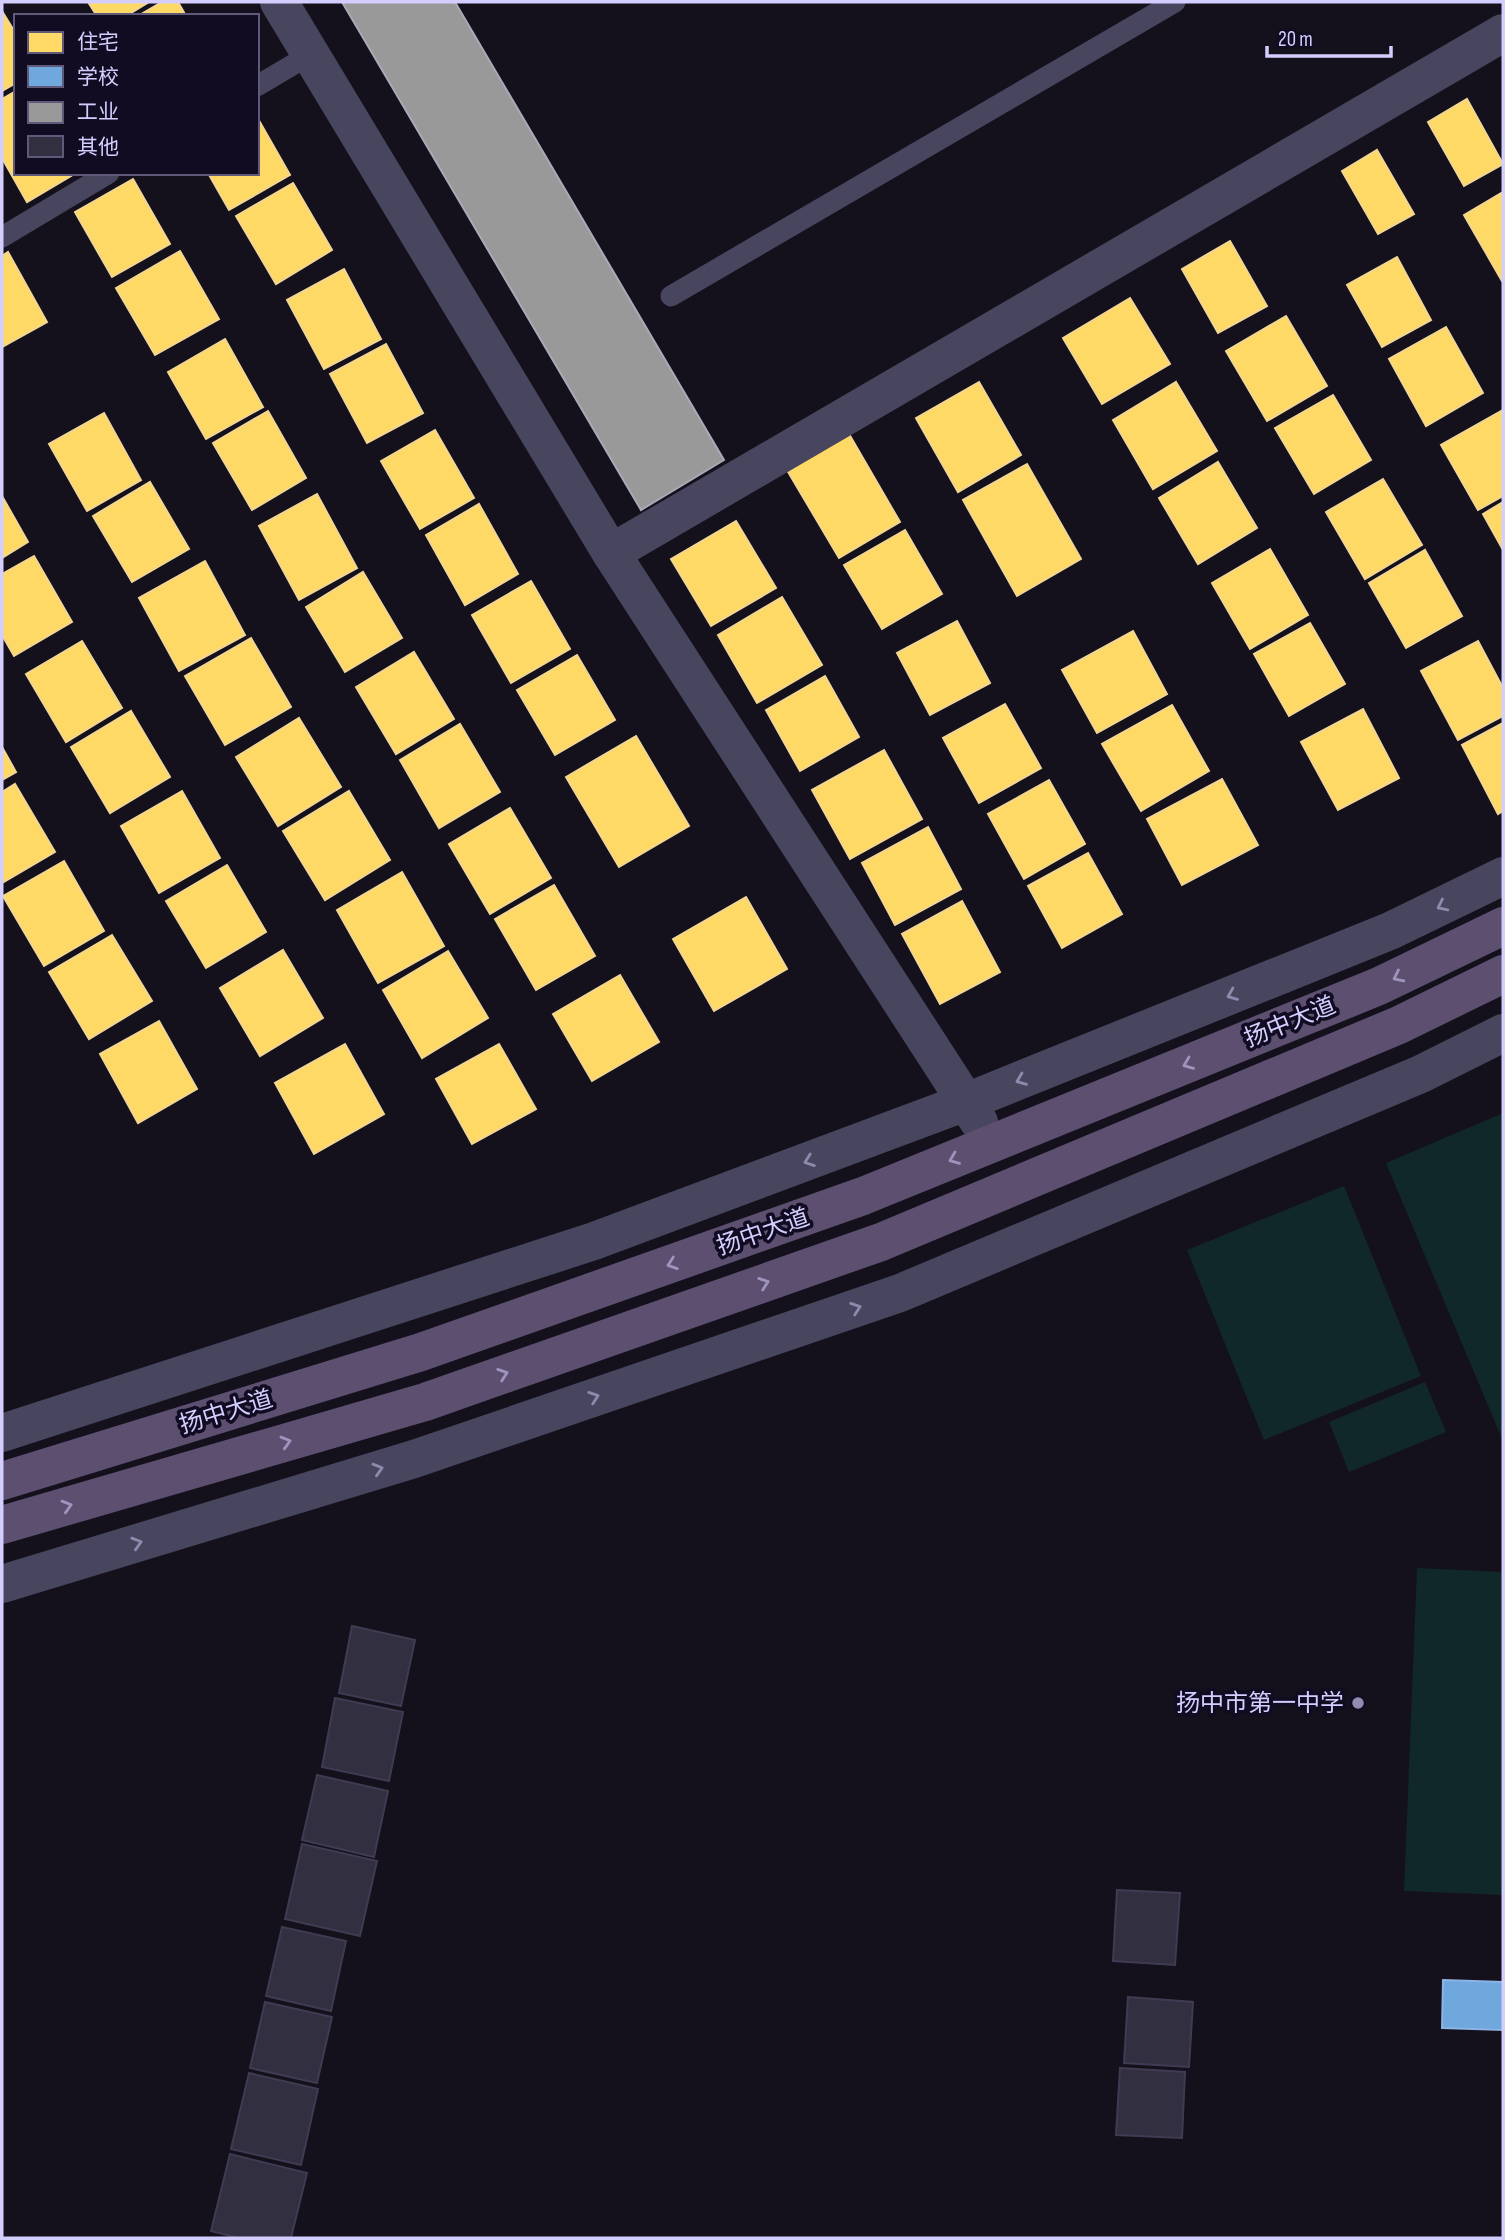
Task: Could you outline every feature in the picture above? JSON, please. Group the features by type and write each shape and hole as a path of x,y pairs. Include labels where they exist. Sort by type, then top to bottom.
{"main road":[{"name":"扬中大道","path":"2,1481 421,1352 863,1196 1379,986 1503,926"},
{"name":"扬中大道","path":"2,1525 425,1402 881,1242 1399,1025 1503,974"}],"street":[{"path":"279,2 611,553 992,1144"},
{"path":"611,553 1503,33"},
{"path":"2,1433 594,1241 966,1102 1390,932 1503,876"},
{"path":"2,1584 414,1459 900,1293 1421,1074 1503,1033"}],"lane":[{"path":"671,296 1175,2"},
{"path":"259,85 311,54"},
{"path":"2,237 106,175"}],"green space":[{"path":"1503,1113 1503,1441 1386,1163"},
{"path":"1344,1186 1421,1376 1264,1440 1187,1250"},
{"path":"1425,1382 1446,1432 1349,1472 1329,1422"},
{"path":"1417,1568 1503,1572 1503,1895 1404,1891"}],"building: 住宅":[{"path":"88,2 149,2 129,14 96,14"},
{"path":"162,2 178,2 185,14 141,14"},
{"path":"2,11 14,31 14,84 2,91"},
{"path":"14,92 14,175 73,175 27,202 2,158 2,99"},
{"path":"1467,99 1503,164 1464,186 1428,122"},
{"path":"259,121 290,175 229,210 209,175 259,175"},
{"path":"1377,150 1414,214 1378,234 1342,171"},
{"path":"133,179 170,244 112,277 75,212"},
{"path":"293,183 332,250 276,284 236,216"},
{"path":"1503,192 1503,280 1502,281 1464,215"},
{"path":"1230,241 1267,306 1218,333 1182,269"},
{"path":"180,251 219,319 155,355 116,288"},
{"path":"8,252 47,322 2,347 2,256"},
{"path":"1397,257 1431,320 1382,347 1347,285"},
{"path":"344,269 381,339 324,369 287,300"},
{"path":"1130,298 1170,364 1102,404 1063,338"},
{"path":"1286,316 1327,386 1267,421 1226,351"},
{"path":"1446,327 1483,393 1426,426 1389,359"},
{"path":"225,339 263,407 206,439 168,372"},
{"path":"386,344 423,413 367,443 330,374"},
{"path":"979,382 1021,455 958,492 916,418"},
{"path":"1176,382 1217,451 1153,489 1113,420"},
{"path":"1333,395 1371,460 1314,494 1275,428"},
{"path":"1503,410 1503,496 1478,510 1441,445"},
{"path":"268,411 306,478 252,510 213,443"},
{"path":"104,413 141,480 87,511 49,444"},
{"path":"435,430 474,498 420,529 381,461"},
{"path":"849,434 900,522 839,558 787,470"},
{"path":"1218,462 1257,528 1198,564 1159,498"},
{"path":"1027,464 1081,559 1017,596 963,500"},
{"path":"1383,479 1422,545 1365,579 1326,512"},
{"path":"150,482 189,549 132,582 93,516"},
{"path":"317,494 357,568 299,600 259,526"},
{"path":"2,496 28,542 2,558"},
{"path":"1503,502 1503,550 1483,514"},
{"path":"479,504 518,574 465,605 426,535"},
{"path":"736,521 776,588 711,626 671,559"},
{"path":"905,530 942,594 882,629 844,565"},
{"path":"1270,549 1308,615 1250,649 1212,583"},
{"path":"1425,550 1462,616 1406,648 1369,583"},
{"path":"34,556 72,622 14,656 2,635 2,574"},
{"path":"205,561 245,635 179,671 139,598"},
{"path":"363,572 402,638 345,672 306,607"},
{"path":"531,581 570,649 511,683 472,615"},
{"path":"782,597 822,665 757,703 718,635"},
{"path":"957,621 990,683 930,715 897,653"},
{"path":"1310,623 1345,684 1289,716 1254,654"},
{"path":"1133,631 1167,694 1097,733 1062,670"},
{"path":"251,638 291,707 225,745 185,676"},
{"path":"82,641 122,708 66,742 26,674"},
{"path":"1478,641 1503,688 1503,716 1458,740 1421,671"},
{"path":"414,652 454,719 396,754 356,687"},
{"path":"577,655 615,720 555,755 517,690"},
{"path":"825,676 859,737 800,771 766,710"},
{"path":"1005,704 1041,768 979,803 943,738"},
{"path":"1172,705 1209,771 1141,811 1102,744"},
{"path":"1363,709 1399,778 1338,810 1301,742"},
{"path":"131,711 170,777 110,813 71,747"},
{"path":"299,718 341,787 278,826 236,757"},
{"path":"1503,723 1503,811 1498,814 1462,745"},
{"path":"460,724 500,792 439,828 400,760"},
{"path":"636,736 689,826 619,867 566,777"},
{"path":"2,747 16,772 2,780"},
{"path":"884,750 922,819 850,859 812,790"},
{"path":"1222,779 1258,845 1182,885 1147,819"},
{"path":"1049,780 1085,844 1024,879 988,814"},
{"path":"15,784 55,852 2,883 2,792"},
{"path":"182,791 220,858 159,893 121,826"},
{"path":"349,791 390,860 325,900 283,831"},
{"path":"510,808 551,878 490,914 449,844"},
{"path":"928,827 961,889 895,925 862,863"},
{"path":"1088,853 1122,914 1062,948 1028,886"},
{"path":"64,861 104,931 44,966 3,896"},
{"path":"227,865 266,932 206,968 166,901"},
{"path":"402,872 444,946 378,983 337,910"},
{"path":"554,885 595,956 536,990 495,919"},
{"path":"746,897 787,969 714,1011 673,939"},
{"path":"962,901 1000,972 940,1004 902,934"},
{"path":"112,935 152,1001 89,1039 49,972"},
{"path":"283,950 323,1018 260,1056 220,988"},
{"path":"448,951 488,1018 422,1058 383,990"},
{"path":"620,975 659,1042 592,1081 553,1014"},
{"path":"159,1021 197,1089 138,1123 100,1054"},
{"path":"345,1044 384,1114 314,1154 275,1083"},
{"path":"499,1044 536,1109 472,1144 436,1079"}],"building: 学校":[{"path":"1443,1980 1503,1982 1503,2030 1442,2028"}],"building: 工业":[{"path":"342,2 455,2 724,460 641,510"}],"building: 其他":[{"path":"352,1626 415,1640 401,1706 339,1693"},
{"path":"335,1698 403,1712 389,1781 322,1767"},
{"path":"317,1775 388,1791 374,1857 302,1840"},
{"path":"302,1844 377,1861 360,1936 285,1919"},
{"path":"1117,1890 1180,1893 1175,1965 1113,1961"},
{"path":"282,1927 346,1941 331,2011 266,1996"},
{"path":"1128,1997 1193,2002 1189,2067 1124,2063"},
{"path":"265,2002 332,2017 317,2083 250,2068"},
{"path":"1120,2068 1185,2072 1182,2138 1116,2135"},
{"path":"249,2073 318,2089 301,2165 231,2149"},
{"path":"230,2154 307,2173 291,2238 239,2238 211,2231"}],"place":[{"name":"扬中市第一中学","path":"1358,1703"}]}
